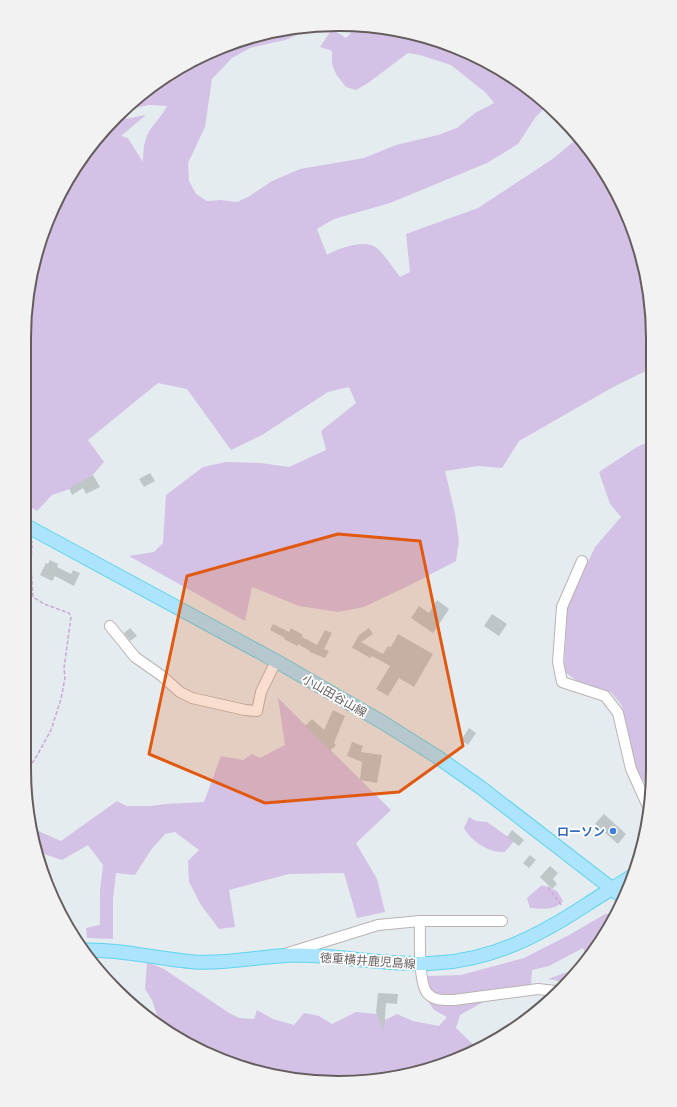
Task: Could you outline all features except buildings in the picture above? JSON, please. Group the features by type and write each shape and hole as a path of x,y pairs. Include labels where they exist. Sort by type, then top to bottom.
{"main road":[{"name":"小山田谷山線","path":"31,528 276,661 382,722 436,756 480,787 619,894"},
{"name":"徳重横井鹿児島線","path":"91,951 135,954 194,962 220,963 278,956 421,963 475,958 519,943 546,930 625,881"}],"street":[{"path":"582,561 562,606 558,662 562,682 605,696 618,713 631,769 644,798"},
{"path":"110,626 135,657 162,676 180,692 192,698 245,710 257,711 261,692 276,661"},
{"path":"420,921 422,983 426,993 434,998 441,1000 454,1000 538,989 551,991"},
{"path":"278,956 378,925 420,921 502,921"}],"path":[{"path":"31,565 33,597 44,604 69,613 71,617 64,668 65,678 61,699 51,730 31,765"},
{"path":"548,887 570,916"}],"highlighted area":[{"path":"338,534 420,541 463,746 399,792 265,803 149,754 187,576"}],"shaded area":[{"path":"330,31 335,31 346,38 352,32 359,32 398,37 437,47 456,54 492,72 526,95 543,109 535,118 518,144 487,163 390,203 334,219 317,229 327,255 352,245 367,244 373,246 381,252 400,277 410,272 406,234 478,208 554,158 574,141 594,168 614,202 623,221 636,259 645,318 646,371 615,386 519,441 502,468 478,466 445,471 455,513 459,541 456,561 364,607 338,612 299,606 252,587 245,621 129,556 154,552 163,543 166,495 203,467 226,462 261,463 289,467 326,450 321,431 356,403 349,387 328,392 262,435 231,450 187,389 158,383 88,440 104,462 85,484 52,495 37,511 31,507 31,338 37,279 47,240 63,202 83,168 107,136 123,119 146,115 121,136 128,138 143,162 147,135 167,106 149,105 135,108 151,95 185,72 221,54 259,41 301,34 285,40 250,48 232,58 212,79 205,127 188,163 189,181 196,194 207,201 220,200 237,202 248,197 272,181 300,169 364,158 396,145 438,135 457,128 475,113 494,103 486,93 451,65 420,55 408,53 368,83 356,90 346,87 336,74 332,64 332,51 320,47"},
{"path":"646,443 645,783 637,772 622,706 611,692 577,681 564,671 567,606 595,547 621,517 610,504 599,472"},
{"path":"278,698 391,810 356,843 377,879 385,912 357,918 344,873 289,874 229,890 235,927 219,929 201,905 189,882 188,861 199,850 175,832 165,834 151,850 135,875 116,873 113,899 113,939 87,938 86,928 100,925 100,891 103,865 88,845 62,860 43,854 38,831 61,841 117,801 126,806 151,806 204,802 221,756 243,760 252,754 260,758 285,745"},
{"path":"469,817 476,821 487,822 514,841 505,852 487,849 476,842 464,828"},
{"path":"542,885 557,891 563,901 552,908 530,908 527,898"},
{"path":"605,914 609,914 584,952 583,948 549,966 532,970 531,985 449,997 435,994 429,987 427,976 461,975 524,958 571,934"},
{"path":"147,962 164,969 229,1013 239,1018 254,1019 257,1010 273,1019 294,1025 304,1013 319,1016 332,1024 356,1012 377,1014 385,1020 397,1014 413,1021 439,1026 447,1017 434,1010 428,1001 445,1001 496,995 460,1015 456,1028 474,1045 456,1053 418,1066 379,1073 338,1076 279,1070 259,1066 221,1053 185,1035 158,1017 152,1000 145,989"},
{"path":"570,971 560,981 548,979"}],"place":[{"name":"ローソン","path":"613,831"}]}
